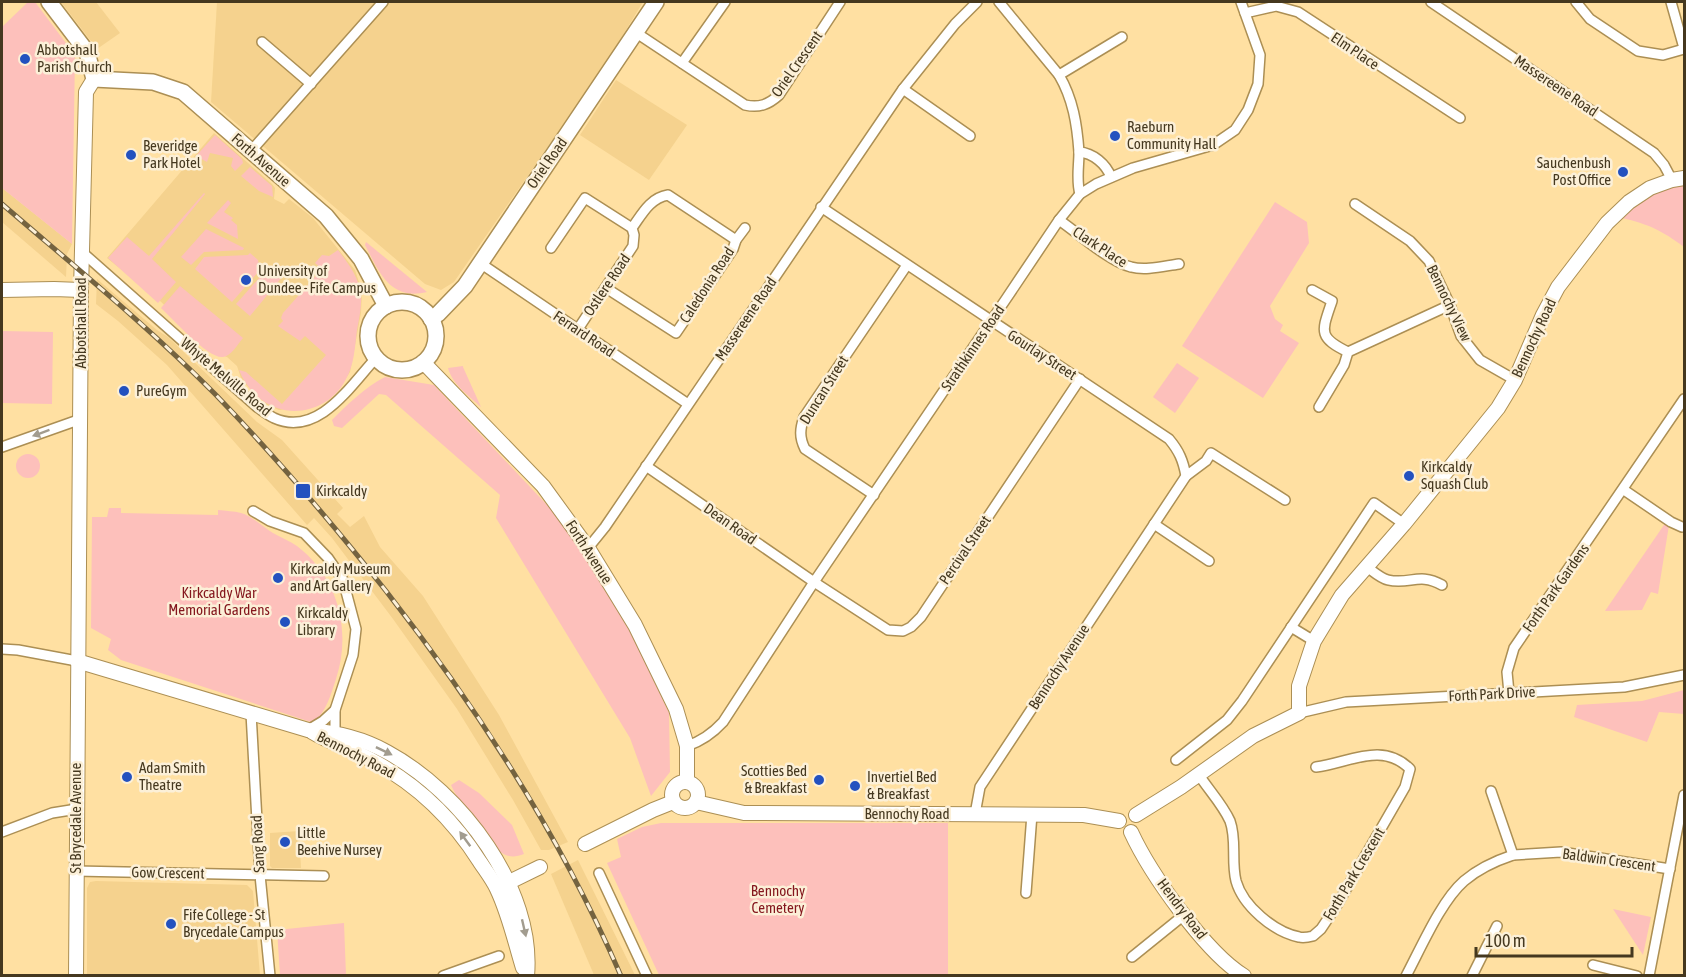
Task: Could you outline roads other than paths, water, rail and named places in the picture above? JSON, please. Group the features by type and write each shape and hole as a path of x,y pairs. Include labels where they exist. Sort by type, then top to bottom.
{"main road":[{"path":"49,2 87,52 94,80"},
{"name":"Oriel Road","path":"431,319 465,286 656,2"},
{"name":"Forth Avenue","path":"94,80 153,82 183,92 326,216 361,259 386,306"},
{"path":"400,302 414,304 421,308 434,326 435,342 428,356 423,362 410,369 395,369 381,363 369,345 369,330 375,316 386,306 400,302"}],"street":[{"path":"250,151 383,2"},
{"path":"682,63 724,2"},
{"name":"Oriel Crescent","path":"635,32 745,105 756,107 765,105 779,94 840,2"},
{"name":"Massereene Road","path":"588,548 605,527 903,89 955,24 977,2"},
{"path":"999,2 1059,75 1074,108 1080,194"},
{"name":"Strathkinnes Road","path":"687,746 702,741 723,722 814,582 1059,220 1080,194 1133,168 1213,145 1235,130 1248,110 1258,84 1260,55 1241,2"},
{"name":"Massereene Road","path":"1431,2 1654,153 1678,179"},
{"path":"1576,2 1590,20 1638,51 1663,55 1684,49 1671,2"},
{"name":"Elm Place","path":"1245,13 1276,6 1298,12 1460,118"},
{"path":"1059,75 1122,37"},
{"path":"262,42 311,84"},
{"name":"Abbotshall Road","path":"77,661 81,290 86,92 94,80"},
{"path":"903,89 970,136"},
{"path":"1078,152 1087,153 1107,167 1111,177"},
{"name":"Bennochy Road","path":"1299,713 1299,686 1314,641 1342,595 1404,524 1498,408 1515,380 1558,286 1607,223 1629,202 1650,188 1678,179"},
{"name":"Ostlere Road","path":"578,329 633,246 632,228 650,203 660,196 668,195 736,240"},
{"path":"551,248 585,198 632,228"},
{"name":"Bennochy View","path":"1355,204 1410,241 1430,261 1461,336 1480,360 1515,380"},
{"name":"Gourlay Street","path":"821,207 1169,439 1183,460 1186,476"},
{"name":"Clark Place","path":"1059,220 1117,261 1132,267 1149,268 1179,264"},
{"name":"Caledonia Road","path":"606,288 676,333 745,228"},
{"name":"Whyte Melville Road","path":"82,252 257,408 274,418 289,422 321,415 340,400 376,358"},
{"name":"Ferrard Road","path":"480,263 688,404"},
{"name":"Duncan Street","path":"874,495 805,449 800,439 800,428 804,417 907,265"},
{"path":"2,290 81,290"},
{"path":"1312,290 1332,301 1323,329 1326,338 1332,345 1348,352"},
{"path":"1319,407 1344,365 1348,352 1450,305"},
{"name":"Forth Avenue","path":"423,362 543,486 588,548 654,659 676,709 687,746 687,782"},
{"name":"Percival Street","path":"814,582 888,630 903,631 912,627 921,617 1080,379"},
{"name":"Forth Park Gardens","path":"1509,693 1507,672 1514,648 1684,399"},
{"path":"2,447 81,419"},
{"name":"Bennochy Avenue","path":"975,814 980,787 1186,476 1206,461 1208,451 1285,500"},
{"name":"Dean Road","path":"646,466 814,582"},
{"path":"1624,490 1682,527"},
{"path":"1176,760 1227,720 1242,701 1374,503 1404,524"},
{"path":"253,511 270,521 304,532 328,558 343,580 356,629 353,655 334,710 335,732"},
{"path":"1154,524 1209,561"},
{"path":"1368,567 1379,576 1390,580 1427,578 1442,585"},
{"path":"1291,627 1314,641"},
{"path":"2,649 77,661"},
{"name":"Bennochy Road","path":"77,661 308,730 330,743 373,760 421,792 445,814 503,885 520,911 528,960 526,975"},
{"name":"St Brycedale Avenue","path":"75,975 77,661"},
{"name":"Forth Park Drive","path":"1299,713 1346,702 1624,687 1684,675"},
{"path":"308,730 323,721 334,710"},
{"name":"Sang Road","path":"251,712 260,875 270,975"},
{"path":"1136,815 1199,775 1253,736 1299,713"},
{"name":"Bennochy Road","path":"308,730 335,732 386,751 435,786 477,831 503,885"},
{"name":"Forth Park Crescent","path":"1199,775 1229,819 1234,836 1236,880 1246,903 1260,916 1299,937 1313,936 1321,929 1337,905 1405,786 1410,769 1405,763 1384,754 1348,759 1333,765 1316,767"},
{"path":"680,782 693,784 697,789 696,802 690,807 683,809 673,802 671,794 680,782"},
{"path":"1491,791 1513,855"},
{"path":"1649,975 1684,795"},
{"path":"585,844 673,802"},
{"name":"Bennochy Road","path":"696,802 744,813 1084,815 1119,821"},
{"path":"2,832 52,813 77,809"},
{"path":"1130,812 1139,820 1138,827 1131,832 1122,830 1119,821 1124,813 1130,812"},
{"path":"1026,893 1032,814"},
{"name":"Hendry Road","path":"1131,832 1140,852 1184,915 1220,956 1244,975"},
{"name":"Baldwin Crescent","path":"1406,975 1448,900 1463,882 1485,866 1513,855 1561,852 1670,869"},
{"path":"503,885 540,867"},
{"name":"Gow Crescent","path":"76,871 324,876"},
{"path":"599,873 647,975"},
{"path":"1132,957 1184,915"},
{"path":"1472,975 1497,926"},
{"path":"443,975 499,956"},
{"path":"1593,965 1637,975"}],"railway":[{"path":"2,204 137,320 190,369 282,466 366,566 454,682 516,776 572,874 621,976"}],"place":[{"name":"Abbotshall Parish Church","path":"25,59"},
{"name":"Raeburn Community Hall","path":"1115,136"},
{"name":"Beveridge Park Hotel","path":"131,155"},
{"name":"Sauchenbush Post Office","path":"1623,172"},
{"name":"University of Dundee - Fife Campus","path":"246,280"},
{"name":"PureGym","path":"124,391"},
{"name":"Kirkcaldy Squash Club","path":"1409,476"},
{"name":"Kirkcaldy","path":"303,491"},
{"name":"Kirkcaldy Museum and Art Gallery","path":"278,578"},
{"name":"Kirkcaldy Library","path":"285,622"},
{"name":"Adam Smith Theatre","path":"127,777"},
{"name":"Scotties Bed & Breakfast","path":"819,780"},
{"name":"Invertiel Bed & Breakfast","path":"855,786"},
{"name":"Little Beehive Nursey","path":"285,842"},
{"name":"Fife College - St Brycedale Campus","path":"171,924"}],"park label":[{"name":"Kirkcaldy War Memorial Gardens","path":"219,602"},
{"name":"Bennochy Cemetery","path":"778,900"}]}
